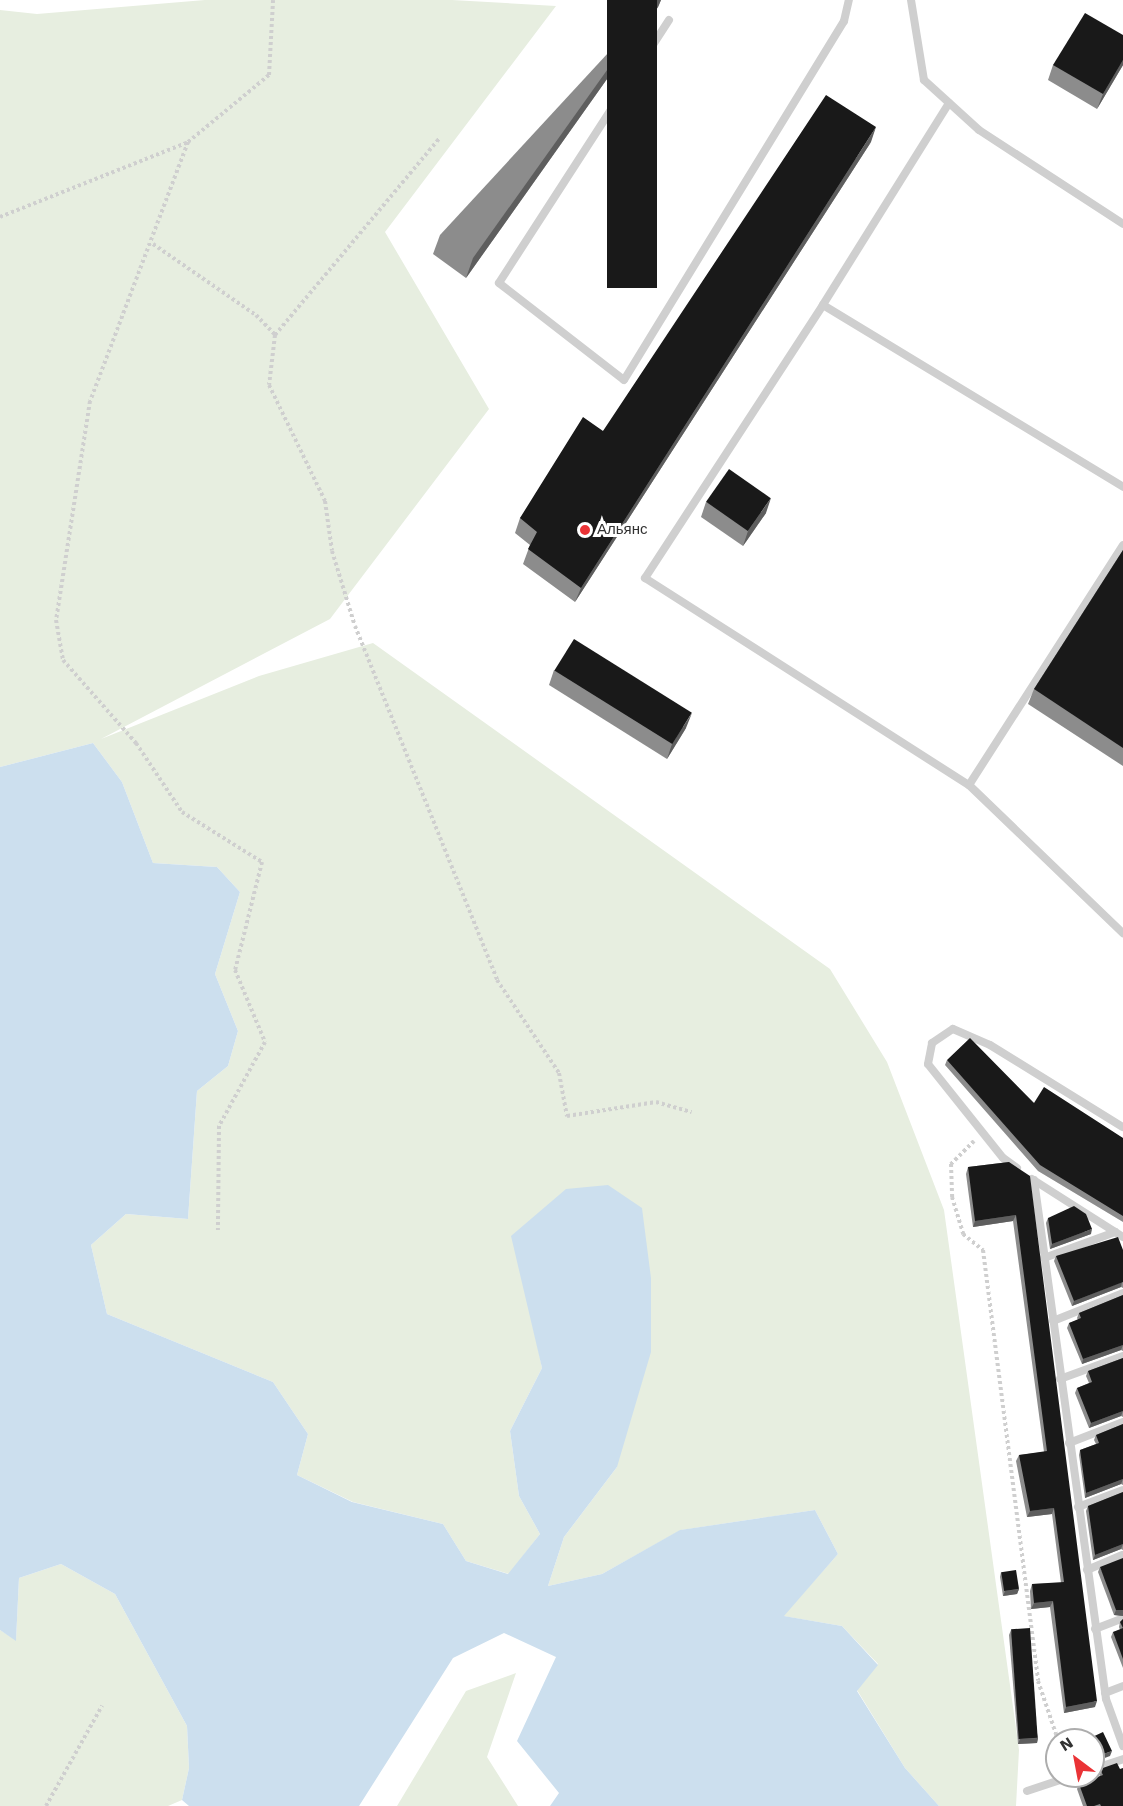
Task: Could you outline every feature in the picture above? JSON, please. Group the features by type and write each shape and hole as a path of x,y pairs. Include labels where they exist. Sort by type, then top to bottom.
{"lane":[{"path":"669,20 499,283 624,380 844,21 849,0"},
{"path":"911,0 924,80 979,130 1123,224"},
{"path":"950,103 823,305 645,578 969,785 1123,933"},
{"path":"823,305 1123,487"},
{"path":"969,785 1123,544"},
{"path":"1119,1234 1003,1158 928,1064 932,1042 953,1029 990,1045 1123,1127"},
{"path":"1034,1180 1105,1693 1123,1746"},
{"path":"1044,1258 1119,1234"},
{"path":"1053,1321 1123,1293"},
{"path":"1060,1379 1123,1356"},
{"path":"1069,1443 1123,1422"},
{"path":"1078,1507 1123,1490"},
{"path":"1087,1570 1123,1555"},
{"path":"1095,1629 1123,1618"},
{"path":"1105,1693 1123,1686"},
{"path":"1105,1765 1123,1759"},
{"path":"1027,1791 1045,1785"}],"path":[{"path":"0,217 188,142 269,75 273,0"},
{"path":"440,138 275,336 269,386 326,501 332,551 355,626 497,980 559,1073 567,1116 656,1102 692,1112"},
{"path":"188,142 153,244 90,401 56,620 63,660 136,743 182,812 262,862 235,970 265,1042 219,1126 218,1230"},
{"path":"153,244 256,315 275,336"},
{"path":"982,1133 951,1164 952,1197 963,1234 983,1250 1038,1681 1054,1728"},
{"path":"46,1806 102,1706"}],"shaded area":[{"path":"205,0 452,0 556,6 385,232 489,409 330,619 101,739 259,676 373,643 830,969 887,1062 944,1210 1019,1750 1016,1806 939,1806 905,1768 857,1690 878,1664 842,1626 783,1616 838,1554 815,1510 681,1530 602,1574 548,1586 564,1537 617,1467 529,1303 542,1368 510,1431 519,1496 540,1534 509,1574 466,1561 443,1524 353,1502 297,1475 308,1434 273,1382 107,1314 91,1245 126,1214 188,1219 197,1091 228,1066 238,1031 215,974 240,892 217,867 153,863 122,782 93,743 0,767 0,10 37,14"},
{"path":"61,1564 115,1594 187,1726 189,1768 182,1800 168,1806 0,1806 0,1630 16,1640 19,1578"},
{"path":"516,1673 487,1757 518,1806 397,1806 466,1691"}],"water":[{"path":"93,743 122,782 153,863 217,867 240,892 215,974 238,1031 228,1066 197,1091 188,1219 126,1214 91,1245 107,1314 273,1382 308,1434 297,1475 352,1502 443,1524 466,1561 508,1574 540,1534 519,1496 510,1431 542,1368 511,1236 566,1189 608,1185 642,1208 651,1278 651,1352 617,1467 564,1537 548,1586 602,1574 680,1530 815,1510 838,1554 784,1616 842,1626 878,1665 857,1691 905,1768 939,1806 550,1806 559,1793 517,1741 556,1657 504,1633 453,1658 359,1806 189,1806 182,1800 189,1768 187,1726 115,1594 61,1564 19,1578 16,1641 0,1630 0,767"}],"building":[{"path":"607,0 657,0 657,288 607,288"},
{"path":"1085,13 1123,35 1123,60 1103,94 1053,65"},
{"path":"826,95 876,127 581,588 528,549 537,532 520,518 583,417 603,431"},
{"path":"729,469 771,498 748,531 706,502"},
{"path":"1123,550 1123,748 1034,689"},
{"path":"574,639 692,713 672,744 554,670"},
{"path":"970,1038 1034,1103 1044,1087 1123,1138 1123,1216 1040,1165 947,1060"},
{"path":"1009,1162 1030,1176 1097,1701 1066,1707 1053,1601 1034,1603 1032,1584 1064,1582 1054,1508 1030,1511 1019,1455 1047,1451 1016,1215 975,1221 968,1167"},
{"path":"1074,1206 1086,1214 1092,1229 1052,1244 1048,1218"},
{"path":"1118,1237 1123,1250 1123,1282 1074,1301 1056,1256"},
{"path":"1123,1295 1123,1345 1083,1359 1069,1323 1081,1318 1079,1313"},
{"path":"1123,1358 1123,1411 1091,1423 1077,1388 1092,1382 1088,1371"},
{"path":"1123,1424 1123,1479 1086,1493 1080,1450 1099,1443 1096,1435"},
{"path":"1123,1492 1123,1544 1095,1555 1088,1506"},
{"path":"1123,1558 1123,1610 1116,1610 1100,1567"},
{"path":"1016,1570 1019,1589 1004,1591 1001,1572"},
{"path":"1030,1628 1038,1738 1019,1739 1011,1629"},
{"path":"1123,1628 1123,1659 1113,1632"},
{"path":"1105,1736 1112,1751 1105,1753"},
{"path":"1117,1763 1120,1769 1123,1768 1123,1806 1101,1806 1100,1804 1087,1806 1080,1788 1105,1788 1105,1767"}],"place":[{"name":"Альянс","path":"585,530"}]}
